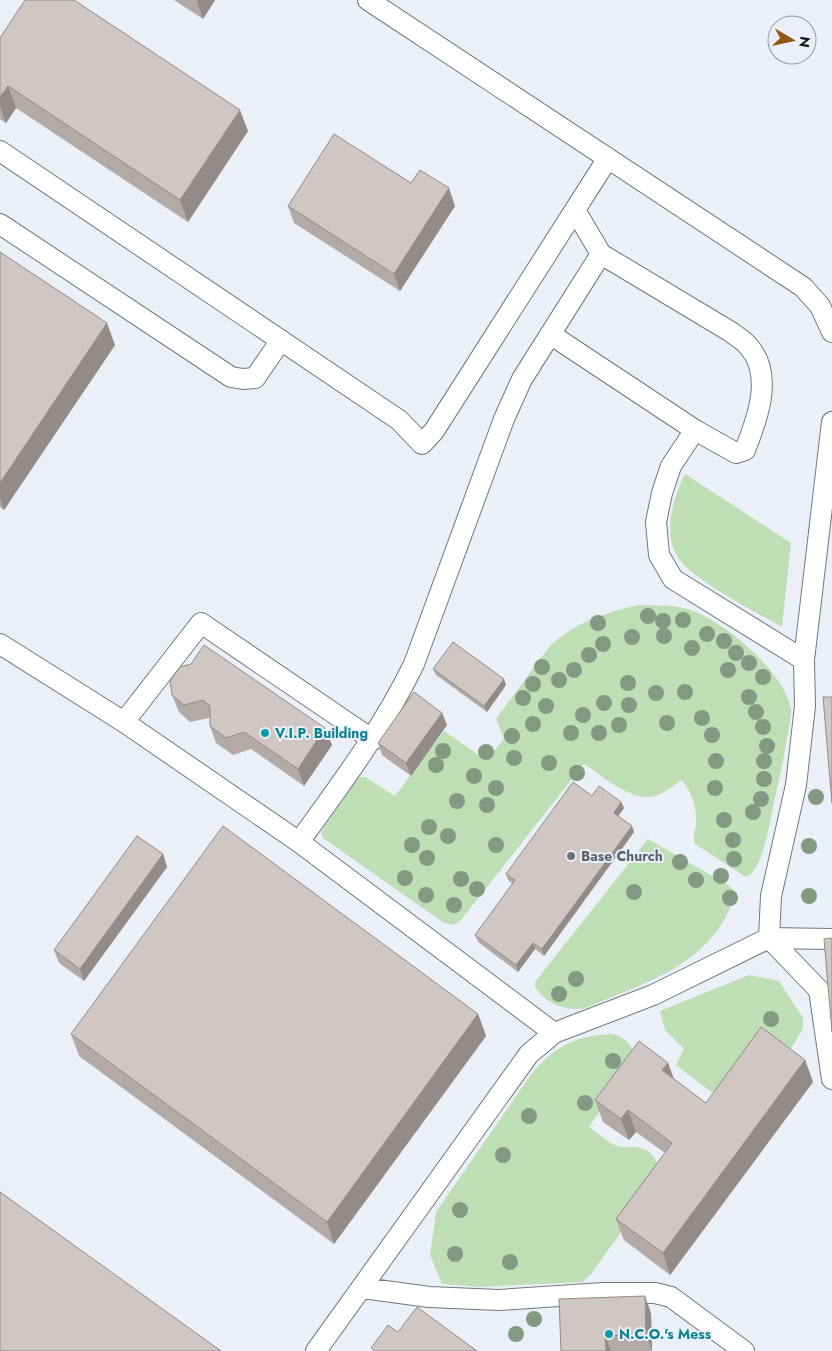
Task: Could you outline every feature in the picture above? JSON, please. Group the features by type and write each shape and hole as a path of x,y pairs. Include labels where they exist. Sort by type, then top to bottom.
{"lane":[{"path":"368,0 803,286 820,306 832,332"},
{"path":"0,151 399,420 422,444 434,431 608,158"},
{"path":"550,334 695,430 736,453 745,450 758,412 761,388 760,368 750,347 731,332 601,254 575,210"},
{"path":"0,224 231,377 255,378 281,340"},
{"path":"299,842 373,740 414,664 504,419 522,379 601,254"},
{"path":"832,422 804,660 805,706 796,785 771,896 769,938 819,990 832,1079"},
{"path":"695,430 671,466 662,493 656,522 659,555 673,578 804,660"},
{"path":"124,722 201,623 373,740"},
{"path":"0,644 124,722 299,842 554,1033"},
{"path":"316,1351 529,1054 554,1033 624,1008 734,957 769,938 832,939"},
{"path":"362,1288 429,1297 499,1300 603,1293 655,1293 671,1297 744,1351"}],"green space":[{"path":"685,474 791,543 782,627 712,587 687,568 679,559 674,550 670,528 673,505"},
{"path":"638,605 681,607 717,623 750,648 776,678 786,694 791,713 782,765 766,842 759,862 749,876 744,876 695,844 695,806 689,790 682,780 658,795 649,797 639,796 619,788 584,764 460,921 454,925 444,923 323,838 321,832 358,777 365,777 395,796 444,731 486,760 504,739 496,719 549,647 568,631 579,625"},
{"path":"648,839 728,885 736,893 725,918 711,938 694,954 675,968 654,979 586,1008 564,1008 551,1002 535,987 535,982"},
{"path":"749,975 779,981 803,1018 803,1028 789,1052 714,1094 676,1065 684,1049 665,1030 660,1011"},
{"path":"613,1034 628,1042 633,1049 635,1057 589,1127 609,1142 618,1146 637,1147 653,1155 658,1170 657,1182 591,1274 583,1282 479,1287 442,1284 430,1255 436,1212 530,1076 547,1057 566,1044 577,1040"}],"building":[{"path":"25,0 74,0 240,110 180,200 8,86 0,97 0,38"},
{"path":"334,134 411,183 420,170 449,188 394,274 288,206"},
{"path":"0,252 107,323 0,483"},
{"path":"453,642 504,679 484,706 433,669"},
{"name":"V.I.P. Building","path":"204,645 325,728 298,769 244,732 226,738 210,726 210,706 203,700 184,705 172,695 170,681 180,667 191,664"},
{"path":"414,692 442,713 406,763 378,743"},
{"path":"823,697 832,697 832,803"},
{"name":"Base Church","path":"573,782 592,796 599,786 621,802 614,813 632,826 542,949 533,943 516,965 475,935 515,880 506,874"},
{"path":"223,826 478,1014 327,1222 71,1034"},
{"path":"137,836 163,854 80,969 54,950"},
{"path":"832,938 832,1032 824,939"},
{"path":"761,1027 805,1060 663,1253 616,1219 672,1143 628,1110 621,1119 595,1100 639,1041 668,1063 662,1070 706,1103"},
{"path":"0,1192 221,1351 0,1351"},
{"path":"645,1296 646,1334 605,1336 606,1351 561,1351 559,1299"},
{"path":"417,1307 477,1351 375,1351 371,1348 388,1325 398,1332"}],"place":[{"name":"V.I.P. Building","path":"265,733"},
{"name":"Base Church","path":"571,856"},
{"name":"N.C.O.'s Mess","path":"609,1334"}]}
